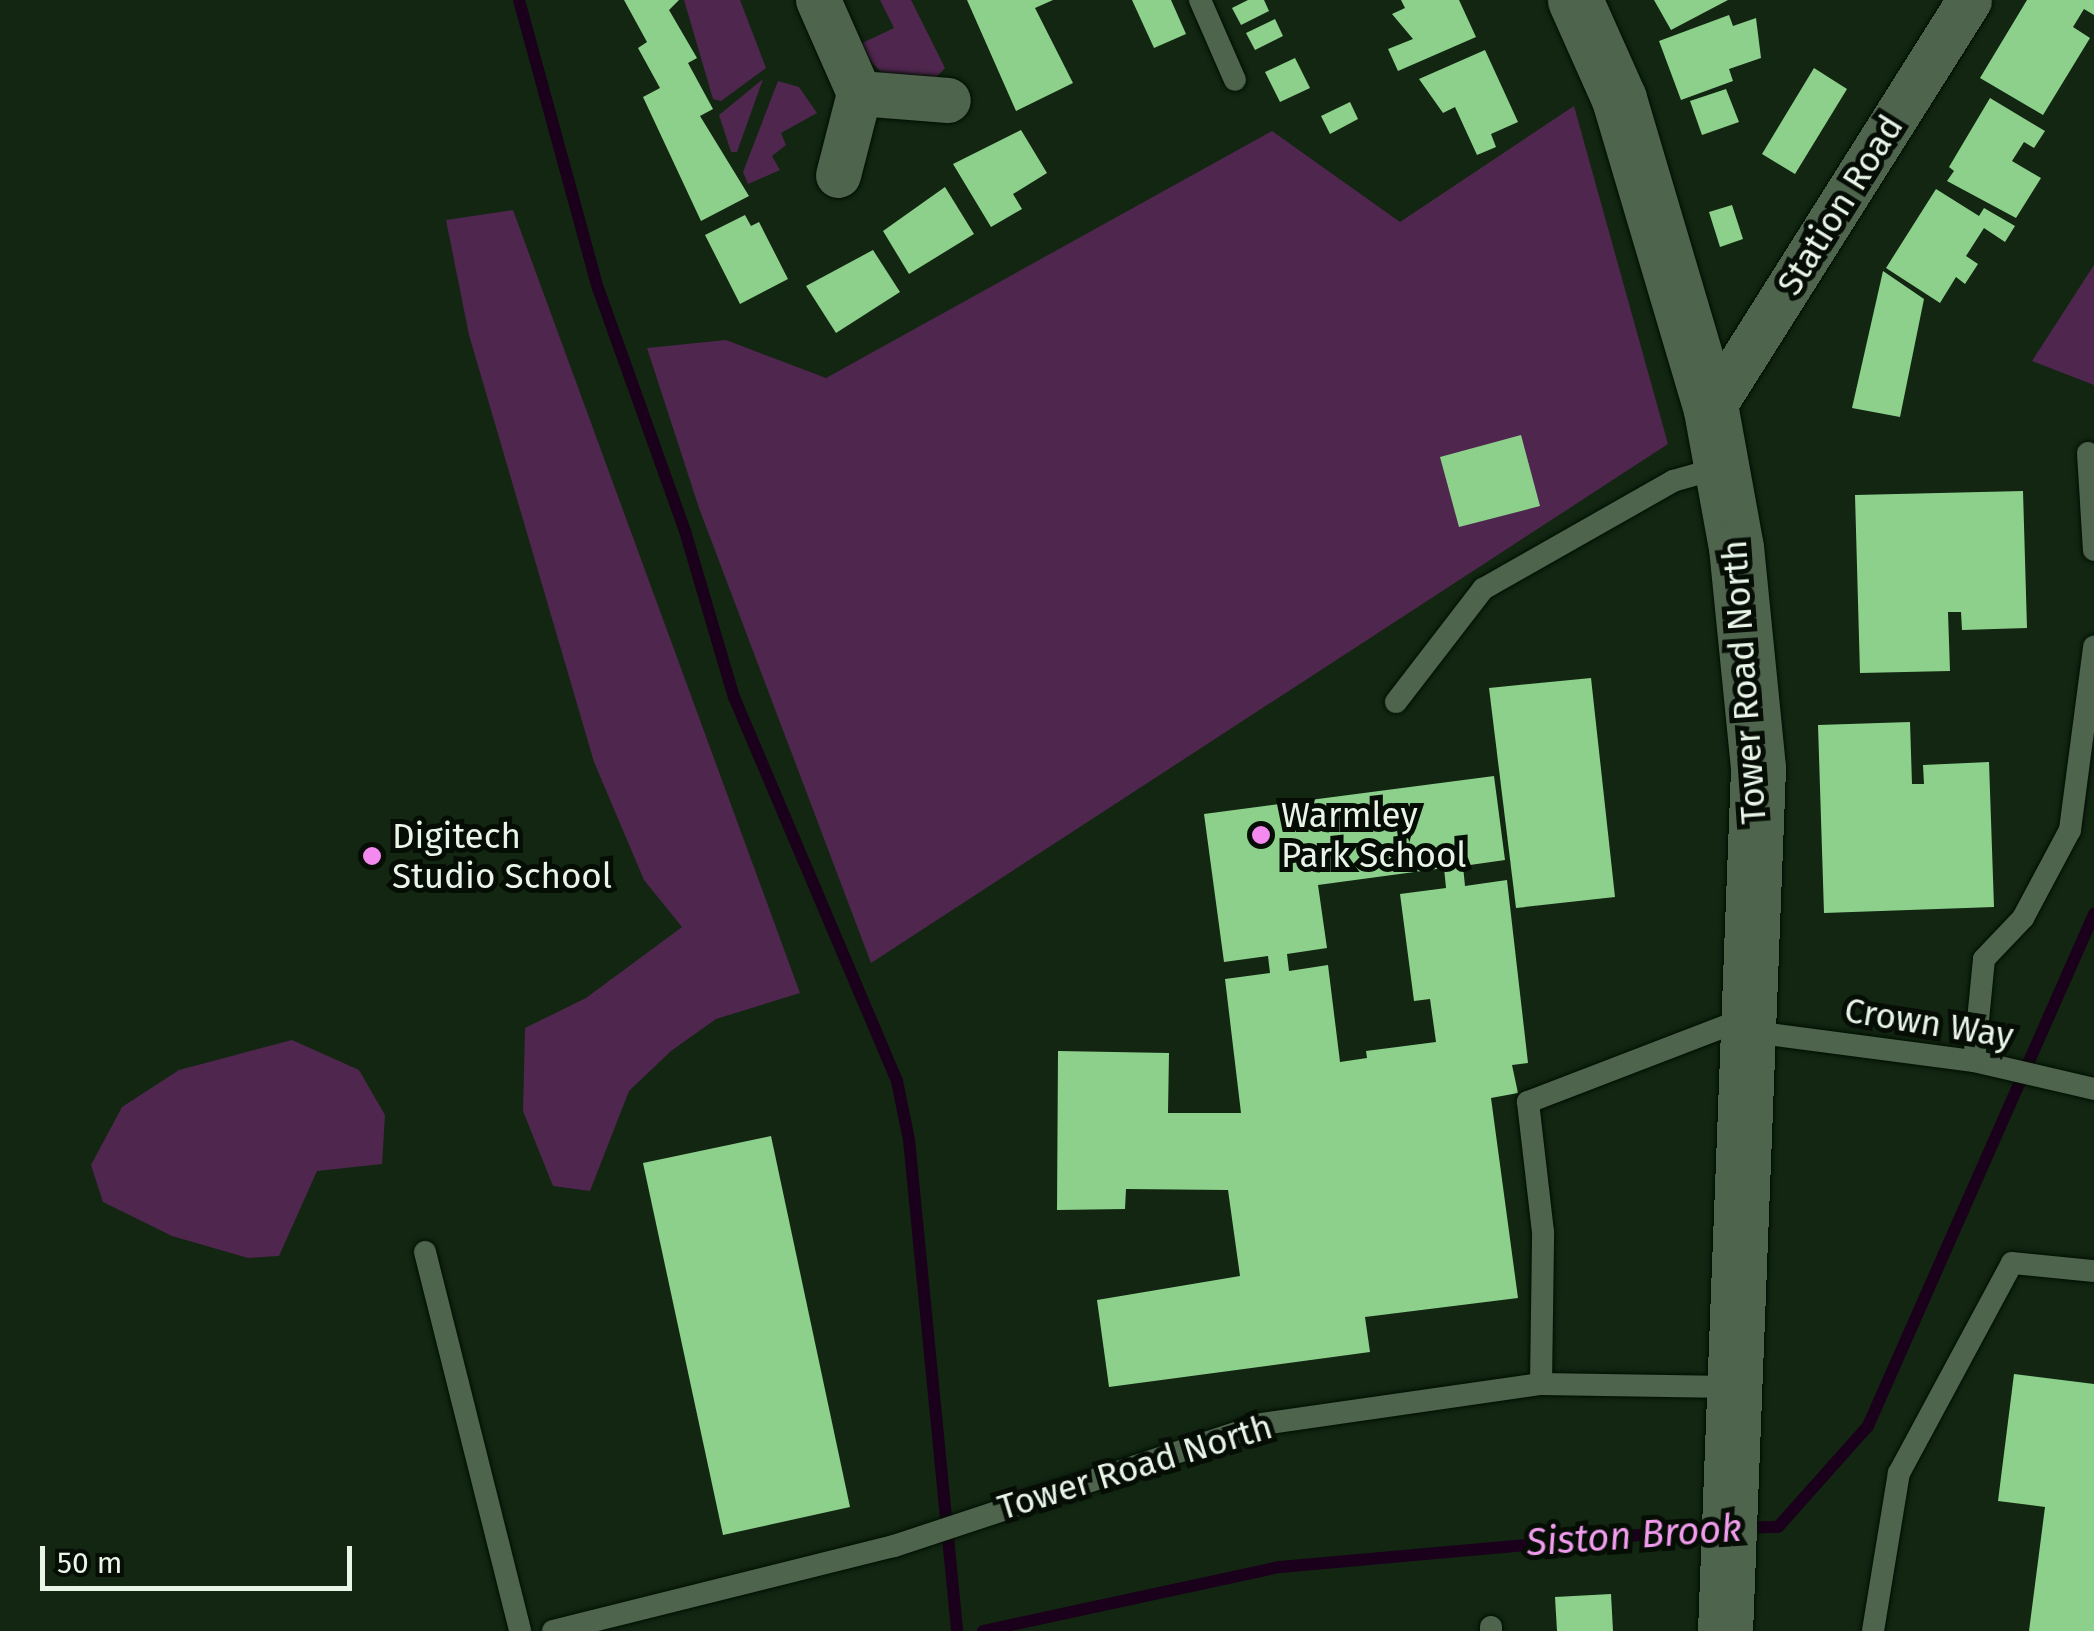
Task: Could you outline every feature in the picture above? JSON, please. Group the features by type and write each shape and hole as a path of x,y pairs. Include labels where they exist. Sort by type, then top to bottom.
{"street":[{"path":"818,0 858,93 838,176"},
{"name":"Tower Road North","path":"1574,0 1619,100 1711,410 1736,547 1758,769 1753,1024 1730,1387 1723,1569 1725,1631"},
{"name":"Station Road","path":"1711,410 1969,0"},
{"path":"858,93 948,100"}],"lane":[{"path":"1200,0 1234,80"},
{"path":"2088,453 2094,550"},
{"path":"1396,702 1482,590 1673,481 1722,466"},
{"path":"1965,1059 1984,959 2023,918 2070,830 2094,646"},
{"path":"1542,1384 1543,1232 1528,1102 1753,1024"},
{"name":"Crown Way","path":"1753,1024 1965,1059 2094,1089"},
{"path":"425,1252 520,1631"},
{"path":"1873,1631 1899,1473 2012,1263 2094,1271"},
{"name":"Tower Road North","path":"552,1631 909,1541 1262,1424 1542,1384 1730,1387"}],"shaded area":[{"path":"684,0 740,0 766,68 721,101 713,99"},
{"path":"880,0 911,0 945,68 933,81 887,78 856,46 894,28"},
{"path":"763,79 737,152 731,152 719,115"},
{"path":"778,81 799,87 817,113 781,133 786,145 772,156 780,170 748,184 743,172"},
{"path":"1574,106 1668,444 871,963 699,508 647,348 726,340 826,378 1272,131 1400,222"},
{"path":"513,210 800,993 716,1019 671,1051 629,1091 590,1191 553,1186 523,1111 525,1028 586,998 682,927 644,880 594,762 469,335 446,220"},
{"path":"2094,265 2094,385 2032,361"},
{"path":"292,1040 359,1070 385,1115 382,1164 317,1171 279,1256 248,1258 172,1236 103,1202 91,1165 122,1107 179,1070"}],"building":[{"path":"624,0 679,0 669,10 697,58 688,63 713,109 700,116 749,196 701,221 643,97 660,88 638,48 647,42"},
{"path":"967,0 1053,0 1035,8 1073,83 1016,111"},
{"path":"1132,0 1171,0 1186,34 1154,48"},
{"path":"1248,0 1264,0 1269,11 1241,25 1232,8"},
{"path":"1401,0 1459,0 1476,37 1398,71 1388,49 1413,39 1392,14 1405,8"},
{"path":"1654,0 1728,0 1671,30"},
{"path":"2027,0 2094,0 2094,15 2084,9 2073,27 2090,38 2043,115 1980,78"},
{"path":"1729,15 1733,26 1756,18 1761,58 1729,69 1733,81 1681,100 1659,41"},
{"path":"1275,19 1283,36 1255,50 1246,33"},
{"path":"1485,50 1518,122 1491,134 1496,147 1477,155 1455,107 1443,113 1419,79"},
{"path":"1295,58 1310,88 1280,102 1265,72"},
{"path":"1814,68 1847,89 1795,174 1762,154"},
{"path":"1726,89 1739,122 1702,135 1690,101"},
{"path":"1990,98 2045,131 2034,148 2024,142 2012,161 2041,178 2016,218 1947,181 1954,171 1949,167"},
{"path":"1350,102 1358,119 1330,134 1321,116"},
{"path":"1021,130 1047,173 1013,194 1022,209 991,227 953,164"},
{"path":"945,187 974,234 909,274 883,231"},
{"path":"1936,189 1979,216 1984,208 2015,226 2005,242 1984,228 1966,256 1978,264 1965,284 1956,277 1940,303 1886,268"},
{"path":"1732,205 1743,239 1720,247 1709,212"},
{"path":"745,215 751,226 759,222 788,279 740,304 705,235"},
{"path":"873,250 900,292 836,333 806,286"},
{"path":"1883,271 1924,299 1900,417 1852,408"},
{"path":"1521,435 1540,506 1459,527 1440,457"},
{"path":"2023,491 2027,628 1962,630 1961,612 1948,612 1950,671 1860,673 1855,495"},
{"path":"1591,678 1615,897 1516,908 1489,688"},
{"path":"1910,722 1912,784 1924,784 1923,765 1989,762 1994,907 1824,913 1818,725"},
{"path":"1494,776 1505,860 1463,866 1465,886 1507,880 1528,1063 1512,1065 1518,1093 1491,1098 1518,1298 1365,1317 1370,1352 1109,1387 1097,1300 1240,1276 1228,1190 1126,1189 1125,1209 1057,1210 1058,1051 1169,1053 1168,1113 1241,1113 1225,979 1270,973 1268,956 1224,962 1204,814","holes":["1444,868 1446,888 1400,894 1414,1001 1430,999 1436,1042 1366,1051 1367,1058 1340,1062 1328,965 1289,971 1287,954 1327,948 1318,885"]},
{"path":"771,1136 850,1507 723,1535 643,1163"},
{"path":"2014,1374 2094,1384 2094,1631 2029,1631 2045,1507 1998,1501"},
{"path":"1611,1594 1613,1631 1557,1631 1555,1597"}],"waterway":[{"path":"519,0 598,288 685,531 734,697 897,1081 909,1140 957,1631"},
{"name":"Siston Brook","path":"1741,1528 1778,1527 1868,1426 2094,914"},
{"name":"Siston Brook","path":"983,1631 1280,1567 1716,1528"}],"place":[{"name":"Warmley Park School","path":"1261,835"},
{"name":"Digitech Studio School","path":"372,856"}]}
